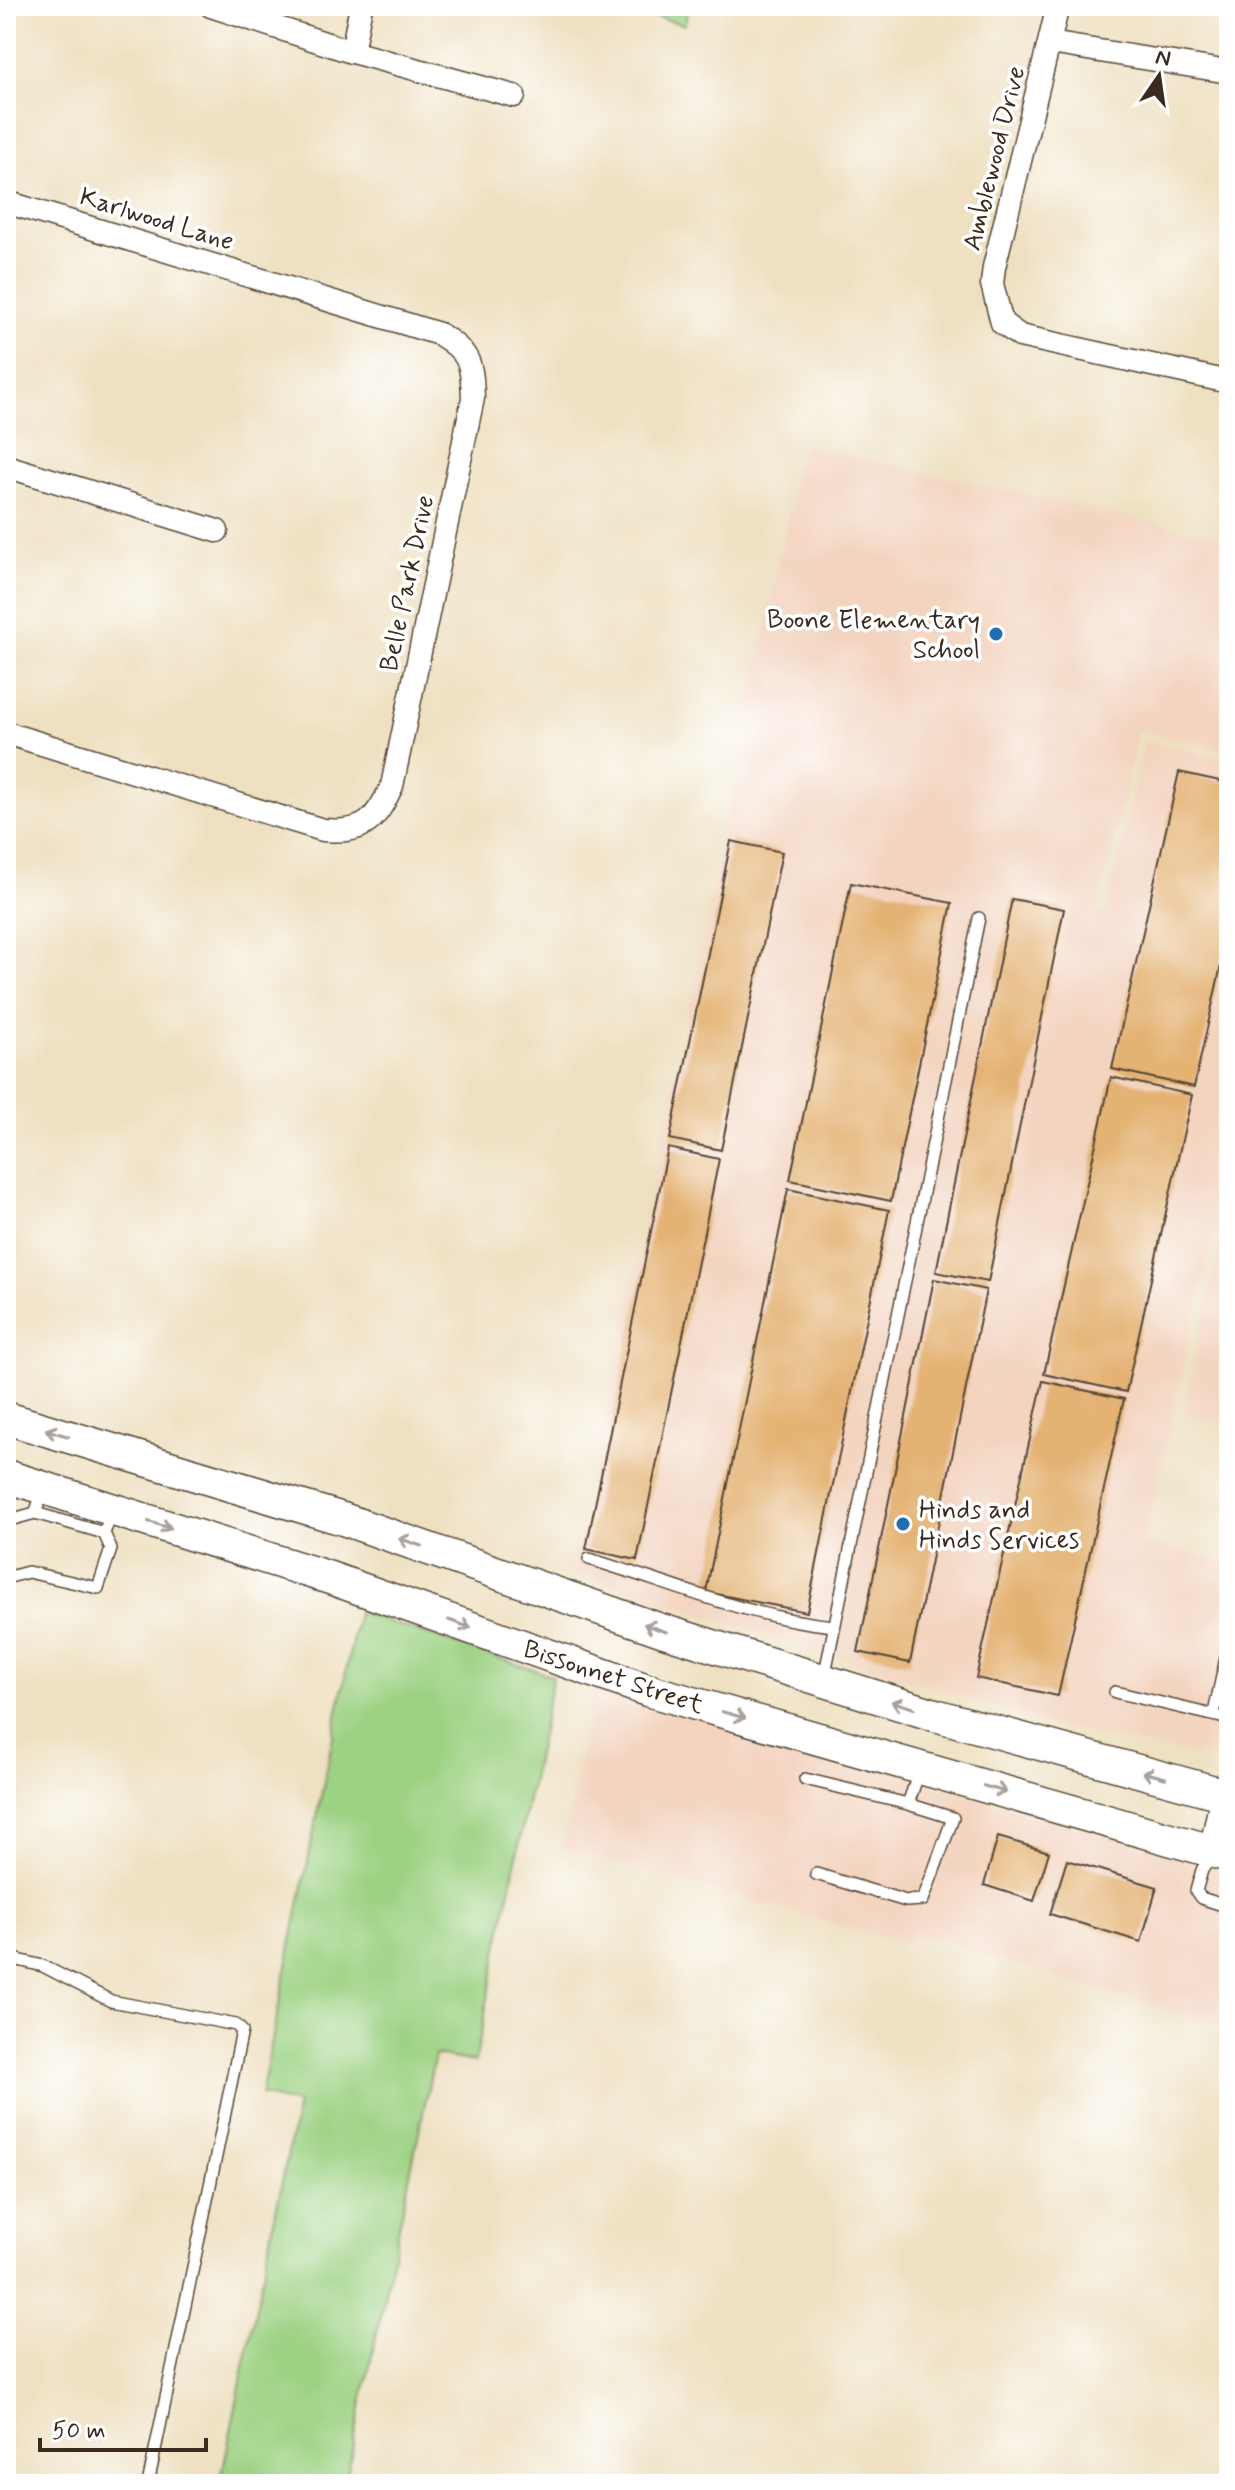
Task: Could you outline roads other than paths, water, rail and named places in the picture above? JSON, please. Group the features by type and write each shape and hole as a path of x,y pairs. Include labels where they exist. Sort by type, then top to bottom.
{"main road":[{"path":"6,1418 343,1519 661,1630 935,1715 1228,1793 1222,1854"},
{"name":"Bissonnet Street","path":"6,1476 40,1500 109,1522 330,1578 647,1690 1222,1854"}],"street":[{"path":"211,6 352,52 514,96"},
{"path":"352,52 361,6"},
{"name":"Amblewood Drive","path":"1058,6 994,267 992,284 1002,323 1020,336 1229,382"},
{"path":"1050,43 1229,72"},
{"name":"Karlwood Lane","path":"6,202 291,288"},
{"name":"Belle Park Drive","path":"6,733 323,830 353,832 378,814 392,786 473,398 472,368 461,347 450,340 291,288"},
{"path":"6,466 217,531"}],"lane":[{"path":"823,1680 979,918"},
{"path":"6,1521 40,1500"},
{"path":"6,1578 28,1572 98,1588 111,1549 109,1522"},
{"path":"589,1559 671,1584 705,1599 807,1624 834,1626"},
{"path":"1214,1713 1229,1644"},
{"path":"1115,1692 1229,1719"},
{"path":"908,1804 920,1768"},
{"path":"805,1779 953,1818 923,1900 906,1901 816,1874"},
{"path":"1222,1854 1202,1870 1196,1891 1201,1898 1229,1907"},
{"path":"6,1957 43,1966 111,2001 236,2025 242,2031 148,2484"}],"place":[{"name":"Boone Elementary School","path":"996,634"},
{"name":"Hinds and Hinds Services","path":"903,1524"}]}
